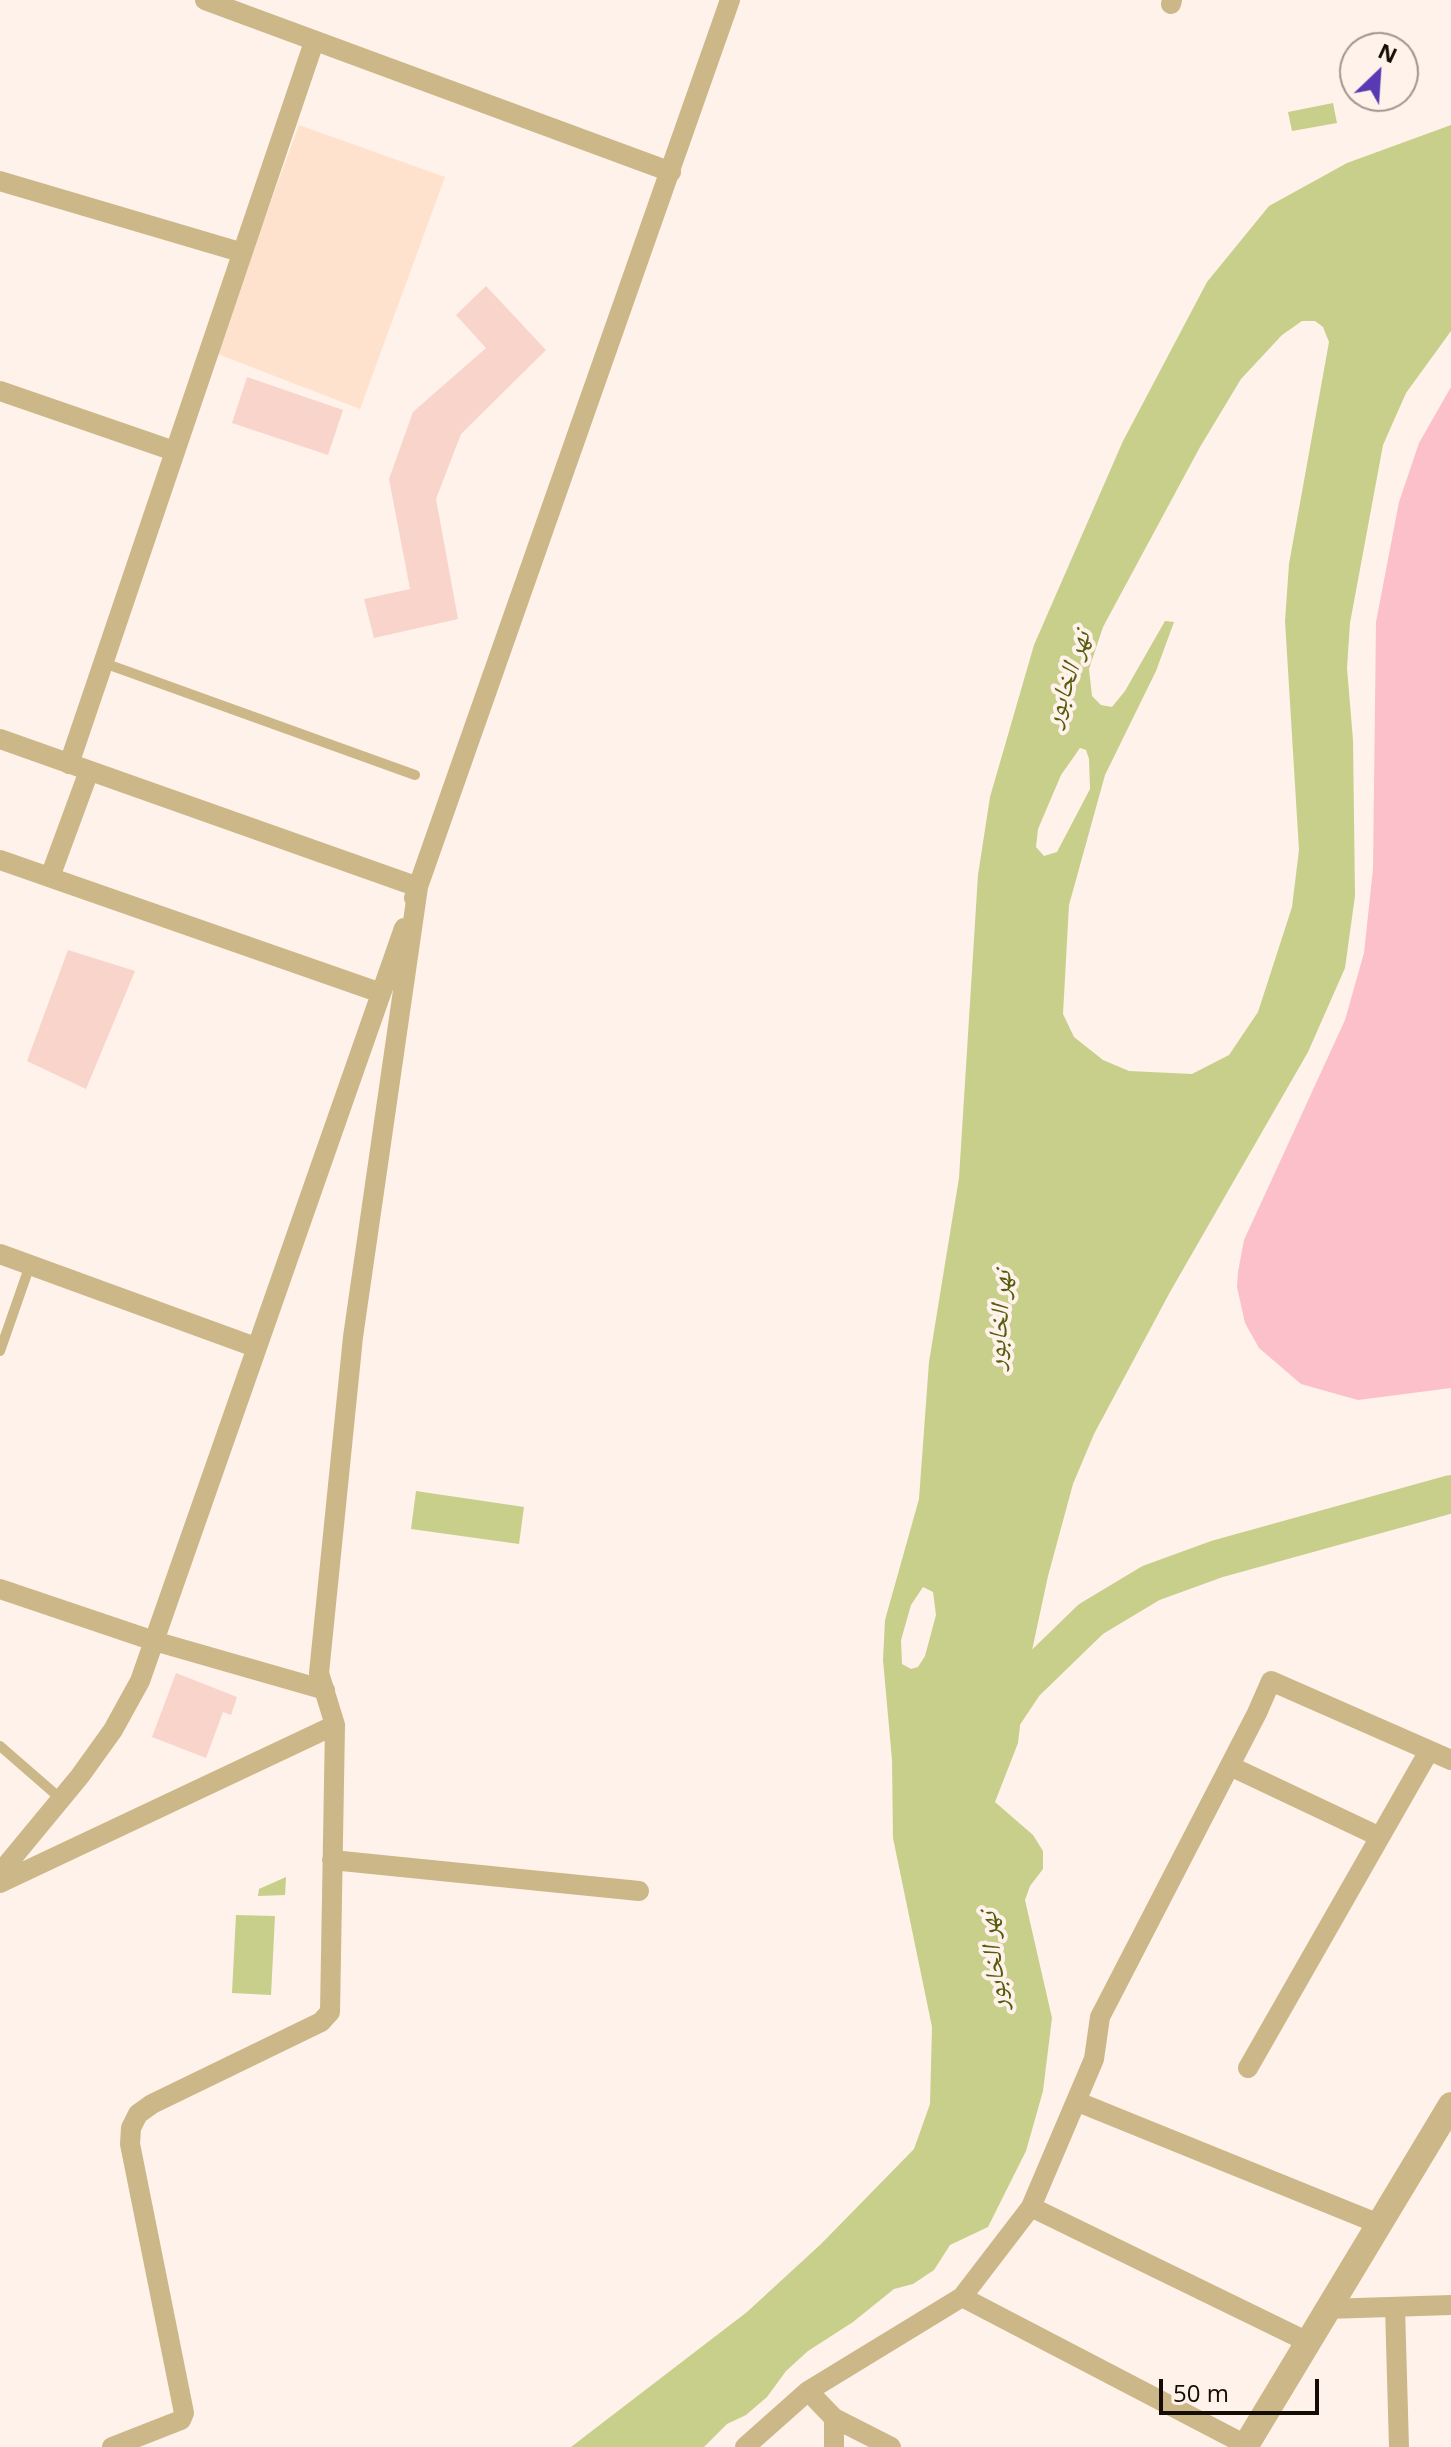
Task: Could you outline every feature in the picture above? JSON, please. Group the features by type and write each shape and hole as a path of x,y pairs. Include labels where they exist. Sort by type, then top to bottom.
{"street":[{"path":"205,0 671,172"},
{"path":"0,1873 61,1799 128,1705 154,1641 730,0"},
{"path":"69,764 240,252 314,42"},
{"path":"0,181 240,252"},
{"path":"0,391 174,451"},
{"path":"0,739 418,887"},
{"path":"50,877 89,771"},
{"path":"0,860 381,993"},
{"path":"112,2447 181,2420 184,2413 130,2144 131,2128 138,2114 152,2104 321,2022 330,2012 335,1725 319,1673 353,1337 418,887"},
{"path":"0,1254 255,1347"},
{"path":"0,1589 154,1641 325,1690"},
{"path":"745,2447 808,2391 962,2297 1031,2207 1094,2059 1100,2017 1271,1681 1451,1760"},
{"path":"0,1883 335,1725"},
{"path":"1248,2068 1429,1751"},
{"path":"1230,1766 1378,1836"},
{"path":"332,1860 639,1891"},
{"path":"1078,2102 1379,2224"},
{"path":"962,2297 1245,2446 1446,2119"},
{"path":"1031,2207 1308,2342"},
{"path":"1327,2309 1451,2305"},
{"path":"1395,2307 1399,2447"},
{"path":"808,2391 834,2418 891,2447"},
{"path":"834,2418 834,2447"}],"lane":[{"path":"104,663 415,775"},
{"path":"0,1351 30,1265"},
{"path":"0,1746 61,1799"}],"shaded area":[{"path":"299,125 445,177 360,409 215,353"},
{"path":"1451,387 1451,1388 1358,1400 1301,1384 1259,1348 1245,1323 1237,1287 1238,1272 1244,1240 1345,1020 1364,953 1373,869 1376,622 1399,502 1419,443"}],"water":[{"path":"1333,103 1337,123 1292,131 1288,112"},
{"name":"نهر الخابور","path":"1451,125 1451,331 1406,393 1383,445 1350,623 1347,668 1353,740 1355,896 1345,968 1308,1052 1170,1292 1094,1434 1073,1484 1048,1576 1025,1683 1018,1743 995,1802 1033,1835 1043,1851 1043,1869 1030,1886 1025,1900 1052,2018 1043,2091 1026,2151 988,2227 950,2245 934,2270 913,2284 894,2289 853,2322 808,2351 786,2371 767,2397 746,2415 727,2424 704,2447 571,2447 747,2312 821,2244 914,2149 930,2104 932,2027 893,1838 892,1760 883,1660 885,1620 919,1499 929,1362 959,1178 978,875 990,797 1034,645 1123,441 1207,282 1269,206 1347,163","holes":["1302,321 1315,321 1323,327 1329,342 1289,564 1285,621 1299,850 1292,907 1258,1012 1229,1055 1192,1074 1129,1071 1103,1060 1074,1037 1063,1014 1069,905 1105,775 1156,671 1174,622 1165,621 1125,691 1112,707 1101,705 1092,696 1089,669 1103,627 1200,447 1241,379 1282,335","1080,748 1086,750 1090,789 1057,852 1044,856 1036,847 1038,829 1061,775","923,1587 933,1592 936,1615 925,1656 918,1667 911,1669 902,1664 901,1640 911,1605"]},
{"path":"416,1491 524,1507 519,1544 411,1529"},
{"path":"286,1877 285,1895 258,1896 259,1889"},
{"path":"236,1915 275,1916 271,1995 232,1993"}],"building":[{"path":"486,286 546,350 461,434 436,499 458,619 374,638 364,599 410,589 389,479 413,412 486,348 456,315"},
{"path":"247,377 343,410 328,455 232,423"},
{"path":"68,950 135,971 86,1089 27,1061"},
{"path":"176,1673 237,1697 231,1715 223,1712 206,1758 152,1737"}],"waterway":[{"path":"997,1725 1025,1683 1091,1619 1151,1583 1217,1559 1451,1494"}]}
